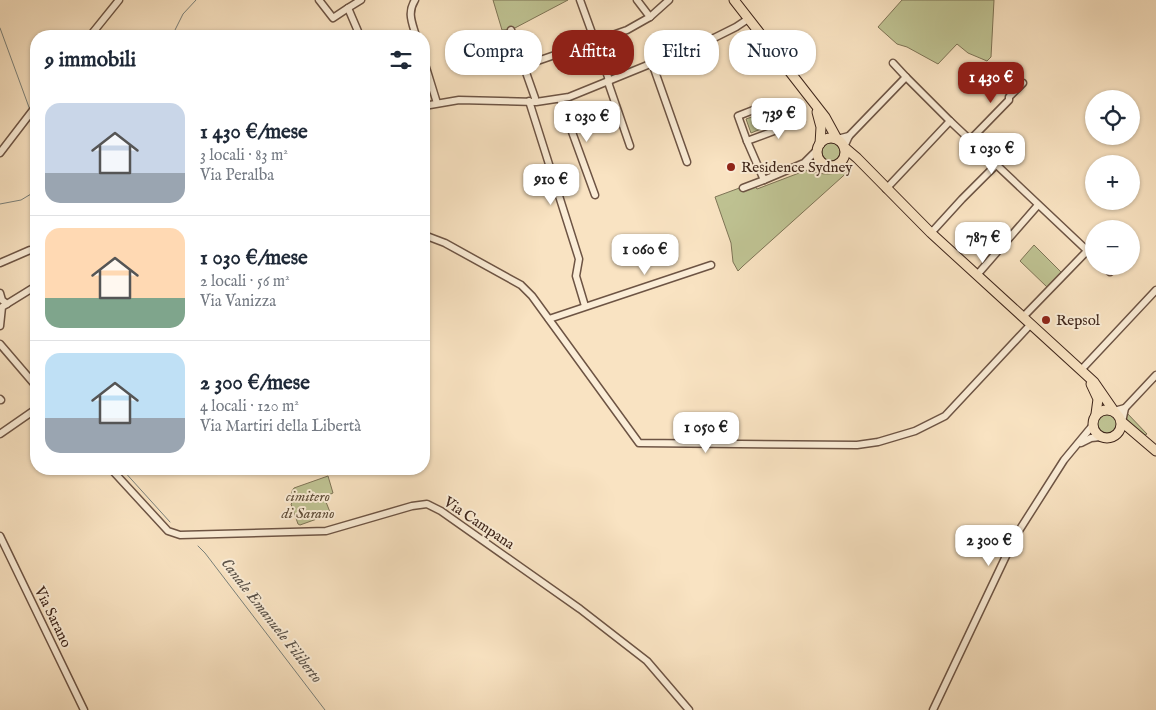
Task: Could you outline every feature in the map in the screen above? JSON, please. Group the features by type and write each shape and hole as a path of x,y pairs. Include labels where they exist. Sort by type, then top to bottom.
{"main road":[{"path":"734,0 825,117 837,139 844,147 931,233 1083,372 1102,391 1122,422 1156,451"},
{"path":"811,100 820,122 818,147 821,162 827,166 836,166 842,161 845,152 844,147"},
{"path":"818,147 829,138 837,139"},
{"path":"842,161 856,162 868,170"},
{"path":"1083,372 1097,395 1098,404 1093,425 1097,434 1108,438 1127,435 1142,438"},
{"path":"1096,414 1104,410 1114,411"},
{"path":"1116,436 1122,422"}],"street":[{"path":"95,30 119,0"},
{"path":"319,0 333,18 361,0"},
{"path":"414,30 410,14 415,0"},
{"path":"580,0 591,30"},
{"path":"637,0 650,17"},
{"path":"627,30 650,17 669,0"},
{"path":"348,8 357,30"},
{"path":"719,36 748,19"},
{"path":"893,63 950,121 1085,249"},
{"path":"430,105 459,100 560,99 578,94 644,66"},
{"path":"525,75 580,259 576,276 585,306"},
{"path":"607,75 630,146"},
{"path":"656,75 687,162"},
{"path":"844,147 849,136 906,77"},
{"path":"430,80 437,103"},
{"path":"971,140 1023,83"},
{"path":"560,99 595,195"},
{"path":"747,141 774,131 775,129 766,105 738,116 747,141 764,180"},
{"path":"0,153 30,115"},
{"path":"886,189 950,121"},
{"path":"837,139 849,136"},
{"path":"796,168 808,160 818,147"},
{"path":"743,188 796,168 809,165 827,166"},
{"path":"931,233 996,165"},
{"path":"977,276 1038,205"},
{"path":"430,238 521,285 532,296 639,443 857,445 878,442 915,431 946,416 1031,324"},
{"path":"0,263 30,250"},
{"path":"1023,317 1085,253"},
{"path":"549,319 711,265"},
{"path":"3,306 30,290"},
{"path":"1083,372 1156,290"},
{"path":"0,293 3,306 0,326"},
{"path":"0,344 30,379"},
{"path":"1122,422 1122,415 1126,408 1156,375"},
{"path":"1114,411 1126,408"},
{"path":"0,434 30,413"},
{"path":"933,710 1015,537 1064,460 1093,425"},
{"path":"1078,444 1087,439 1101,437"},
{"name":"Via Campana","path":"117,475 168,531 180,535 326,531 412,506 427,504 441,511 580,609 647,661 689,710"},
{"name":"Via Sarano","path":"0,536 84,710"}],"green space":[{"path":"493,0 568,0 513,29 502,30"},
{"path":"902,0 994,0 991,57 987,61 968,53 957,44 938,64 907,47 897,44 878,27"},
{"path":"763,113 768,126 751,133 746,119"},
{"path":"831,143 837,146 840,152 837,158 831,161 825,158 822,152 825,146"},
{"path":"852,168 738,271 733,262 731,243 715,197 753,183 757,189 807,170 829,174"},
{"path":"1034,245 1061,272 1047,287 1020,261"},
{"path":"1126,412 1147,434 1145,435 1130,426 1125,420"},
{"path":"1107,413 1114,416 1117,423 1114,430 1107,433 1100,430 1097,423 1100,416"},
{"name":"cimitero di Sarano","path":"328,476 333,493 324,497 330,512 328,515 300,525 298,524 289,494 292,493 294,488"}],"waterway":[{"path":"175,30 183,14 196,0"},
{"name":"Canale Emanuele Filiberto","path":"0,28 30,110"},
{"path":"0,204 21,200 30,195"},
{"name":"Canale Emanuele Filiberto","path":"127,475 170,522"},
{"name":"Canale Emanuele Filiberto","path":"198,546 325,710"}],"place":[{"name":"Residence Sydney","path":"731,167"},
{"name":"Repsol","path":"1046,320"}]}
